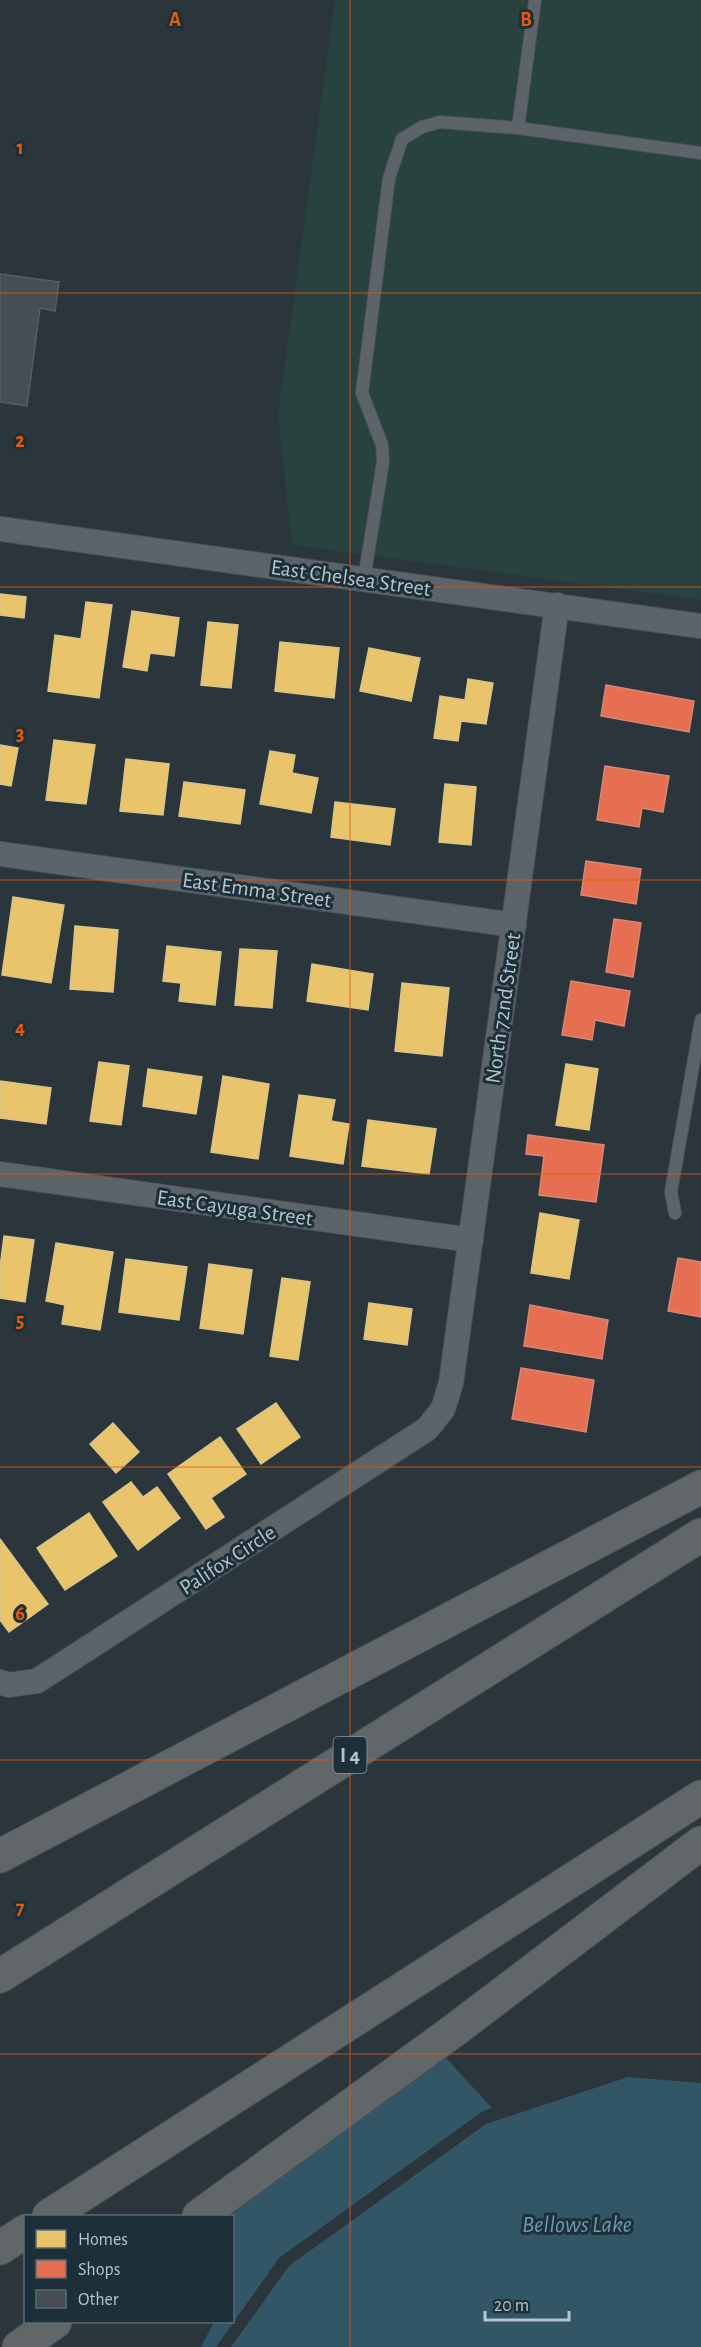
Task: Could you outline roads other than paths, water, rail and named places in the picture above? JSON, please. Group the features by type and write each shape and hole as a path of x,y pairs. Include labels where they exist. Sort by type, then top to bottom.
{"highway":[{"path":"0,1856 701,1486"},
{"name":"I 4","path":"0,1976 701,1535"},
{"path":"52,2215 701,1797"},
{"path":"202,2215 452,2032 701,1844"},
{"path":"0,2248 24,2232"},
{"path":"20,2347 53,2323"}],"street":[{"name":"East Chelsea Street","path":"0,529 701,626"},
{"name":"North 72nd Street","path":"443,1409 451,1383 557,605"},
{"name":"East Emma Street","path":"0,854 514,925"},
{"name":"East Cayuga Street","path":"0,1174 471,1240"},
{"name":"Palifox Circle","path":"0,1682 9,1685 37,1681 427,1429 443,1409"}],"lane":[{"path":"518,128 536,0"},
{"path":"364,579 383,462 382,445 362,393 388,178 402,139 422,127 440,122 518,128 701,153"},
{"path":"675,1213 670,1192 701,1020"}],"water":[{"path":"445,2057 492,2108 483,2111 279,2258 234,2322 234,2215 226,2215"},
{"name":"Bellows Lake","path":"628,2077 701,2083 701,2347 231,2347 289,2266 486,2124"},
{"path":"213,2323 233,2323 216,2347 201,2347"}]}
